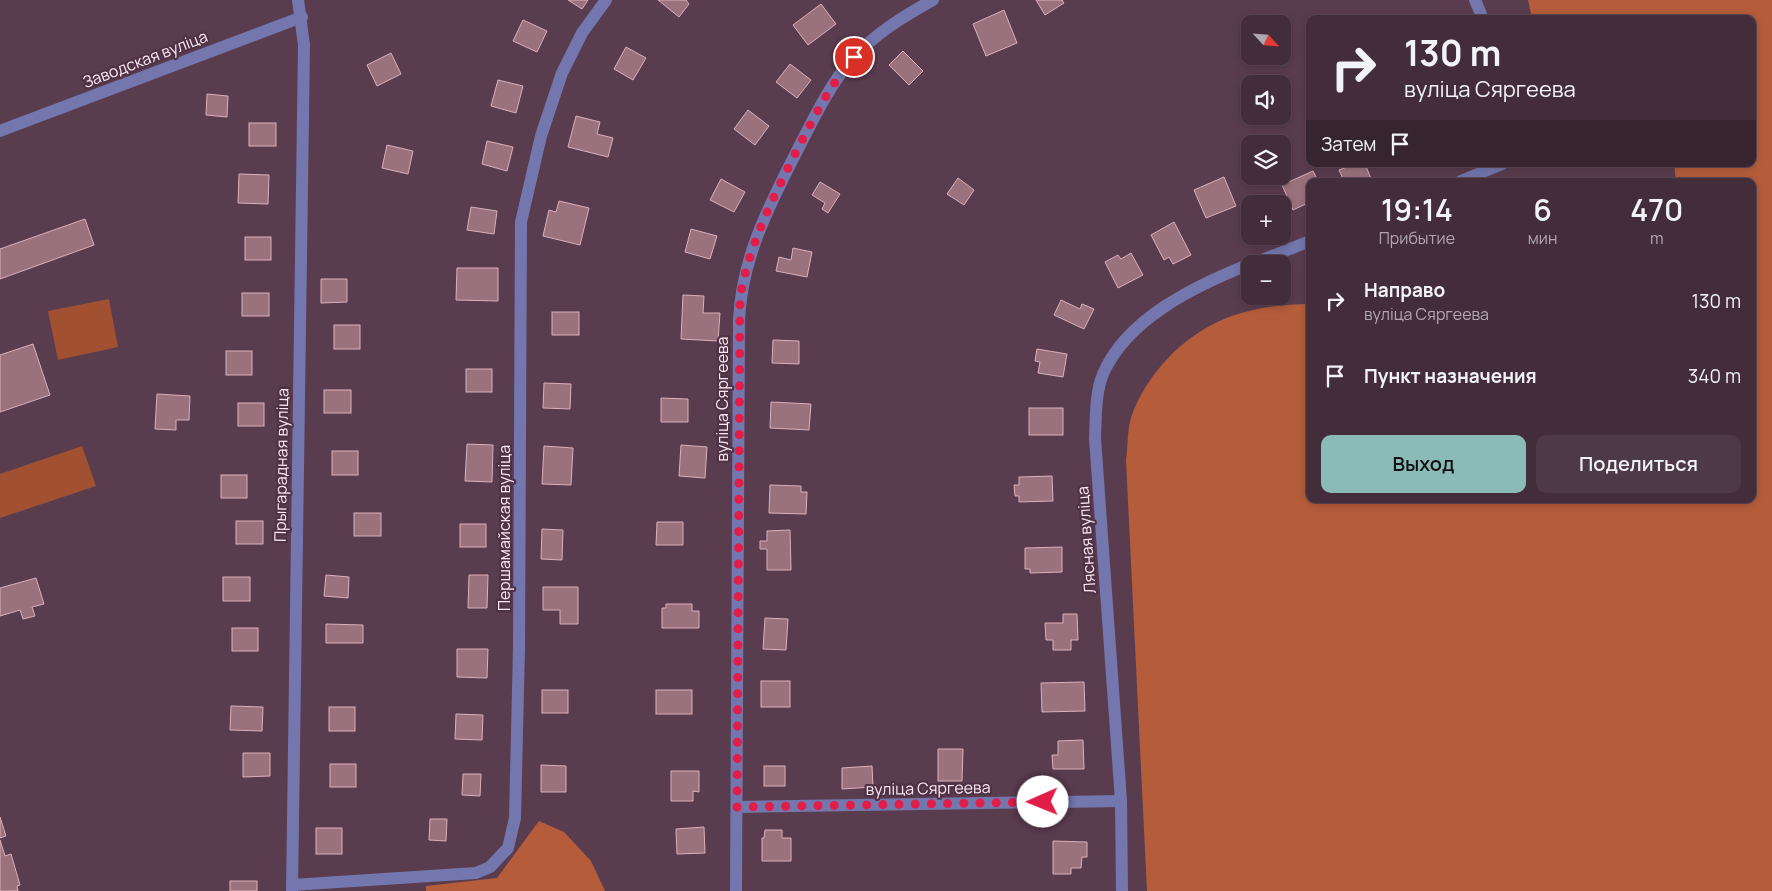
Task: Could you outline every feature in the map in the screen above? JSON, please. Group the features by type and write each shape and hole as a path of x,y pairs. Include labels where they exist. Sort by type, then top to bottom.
{"street":[{"name":"Прыгарадная вуліца","path":"292,888 304,45 302,17 298,0"},
{"name":"Першамайская вуліца","path":"292,888 476,873 490,867 508,848 515,818 519,648 521,222 541,136 562,73 582,33 606,0"},
{"name":"вуліца Сяргеева","path":"736,891 739,320 745,271 761,222 774,194 809,127 843,70 872,40 907,14 933,0"},
{"path":"1475,0 1482,15"},
{"name":"Заводская вуліца","path":"0,130 302,17"},
{"path":"1468,178 1495,167"},
{"name":"Лясная вуліца","path":"1274,255 1306,243"},
{"name":"Лясная вуліца","path":"1122,891 1120,801 1095,438 1096,403 1103,374 1115,354 1148,319 1191,290 1241,268"},
{"name":"вуліца Сяргеева","path":"737,807 1120,801"}],"shaded area":[{"path":"1528,0 1772,0 1772,891 1147,891 1126,460 1131,418 1152,377 1172,354 1188,340 1224,319 1265,307 1306,304 1306,503 1756,503 1756,178 1676,178 1674,167 1756,167 1756,15 1531,15"},
{"path":"109,299 118,347 58,360 48,311"},
{"path":"82,446 96,486 0,518 0,474"},
{"path":"539,821 564,832 591,861 605,891 426,891 426,886 497,878"}],"building":[{"path":"568,0 588,0 582,9"},
{"path":"658,0 686,0 689,4 679,17"},
{"path":"1036,0 1062,0 1064,3 1045,15"},
{"path":"821,4 836,24 808,45 793,25"},
{"path":"1004,10 1017,43 986,56 973,24"},
{"path":"523,20 547,31 537,52 513,41"},
{"path":"626,47 646,58 633,80 614,69"},
{"path":"903,51 923,71 909,85 889,65"},
{"path":"391,53 401,74 377,86 367,65"},
{"path":"790,64 811,80 797,98 776,82"},
{"path":"498,80 523,86 516,113 491,106"},
{"path":"207,94 228,96 227,117 206,115"},
{"path":"748,110 769,126 755,145 734,129"},
{"path":"576,116 600,122 597,134 613,138 608,157 568,147"},
{"path":"249,123 276,123 276,146 249,146"},
{"path":"487,141 513,147 507,171 482,164"},
{"path":"387,145 413,151 408,174 382,168"},
{"path":"1347,167 1366,167 1371,178 1343,178 1339,170"},
{"path":"1313,171 1316,178 1306,178 1306,204 1293,210 1291,195 1286,195 1282,185 1291,185 1291,181"},
{"path":"239,174 269,175 268,204 238,203"},
{"path":"1224,177 1236,206 1206,218 1194,190"},
{"path":"958,178 974,190 964,205 947,194"},
{"path":"721,179 745,192 734,212 710,200"},
{"path":"820,182 840,194 828,213 822,209 825,203 812,195"},
{"path":"559,201 589,208 580,245 543,236 549,210 556,212"},
{"path":"471,207 497,211 494,234 467,230"},
{"path":"85,219 94,245 0,279 0,249"},
{"path":"1174,222 1191,255 1173,264 1169,257 1164,260 1151,235"},
{"path":"691,229 717,236 710,259 685,252"},
{"path":"245,237 271,237 271,260 245,260"},
{"path":"793,248 812,252 807,277 776,271 779,257 791,260"},
{"path":"1131,253 1143,275 1118,288 1105,262 1118,255 1121,259"},
{"path":"457,268 498,268 498,301 456,300"},
{"path":"321,279 347,279 347,302 321,303"},
{"path":"242,293 269,293 269,316 242,316"},
{"path":"683,295 704,296 703,313 720,313 718,341 681,339"},
{"path":"1061,300 1080,309 1082,304 1094,309 1084,329 1054,315"},
{"path":"552,312 579,312 579,335 552,335"},
{"path":"334,325 360,325 360,349 334,349"},
{"path":"773,340 799,341 799,364 772,363"},
{"path":"33,344 50,395 0,412 0,355"},
{"path":"1037,349 1067,354 1063,377 1038,373 1040,362 1035,361"},
{"path":"226,351 252,351 252,375 226,375"},
{"path":"466,369 492,369 492,392 466,392"},
{"path":"544,383 571,384 570,409 543,408"},
{"path":"324,390 351,390 351,413 324,413"},
{"path":"157,394 190,396 189,420 176,420 176,430 155,429"},
{"path":"661,398 688,399 688,422 661,422"},
{"path":"771,402 811,404 809,430 770,428"},
{"path":"238,403 264,403 264,426 238,426"},
{"path":"1029,408 1063,408 1063,435 1029,435"},
{"path":"467,444 493,445 492,482 465,481"},
{"path":"681,445 707,447 705,478 679,476"},
{"path":"544,446 573,448 571,485 542,484"},
{"path":"332,451 358,451 358,475 332,475"},
{"path":"221,475 247,475 247,498 221,498"},
{"path":"1052,476 1053,501 1019,502 1019,496 1015,496 1014,485 1019,485 1019,477"},
{"path":"770,485 801,486 801,492 807,492 806,514 769,513"},
{"path":"354,513 381,513 381,536 354,536"},
{"path":"236,521 263,521 263,544 236,544"},
{"path":"657,522 683,522 683,545 656,545"},
{"path":"460,524 486,524 486,547 460,547"},
{"path":"542,529 563,530 562,560 541,559"},
{"path":"790,530 791,570 767,570 767,549 760,549 760,541 767,541 767,531"},
{"path":"1062,547 1062,572 1030,573 1030,569 1025,569 1025,548"},
{"path":"326,575 349,577 348,598 324,596"},
{"path":"469,575 488,575 487,608 468,608"},
{"path":"223,577 250,577 250,601 223,601"},
{"path":"36,578 44,604 32,607 35,616 23,619 20,610 0,616 0,588"},
{"path":"543,587 578,587 578,624 560,624 560,610 543,610"},
{"path":"666,604 692,604 692,611 699,611 699,628 662,628 662,608 666,608"},
{"path":"1063,614 1077,614 1078,640 1071,640 1071,650 1053,650 1053,640 1046,640 1045,623 1063,623"},
{"path":"765,618 788,619 786,650 763,649"},
{"path":"326,624 363,625 363,643 326,643"},
{"path":"232,628 258,628 258,651 232,651"},
{"path":"457,649 488,649 487,678 457,677"},
{"path":"761,681 790,681 790,707 761,707"},
{"path":"1084,682 1085,711 1042,712 1041,683"},
{"path":"542,690 568,690 568,713 542,713"},
{"path":"656,690 692,690 692,714 656,714"},
{"path":"231,706 263,707 262,731 230,730"},
{"path":"329,707 355,707 355,731 329,731"},
{"path":"456,714 483,715 482,740 455,739"},
{"path":"1083,740 1084,769 1053,769 1052,755 1058,755 1058,741"},
{"path":"938,749 963,749 962,781 938,781"},
{"path":"243,753 270,753 270,776 243,777"},
{"path":"330,764 356,764 356,787 330,787"},
{"path":"541,765 566,766 566,792 541,792"},
{"path":"764,766 785,766 785,786 764,786"},
{"path":"872,766 873,787 842,789 842,768"},
{"path":"671,771 699,771 699,792 693,791 693,801 671,801"},
{"path":"463,774 481,774 480,796 462,795"},
{"path":"0,817 6,836 0,838"},
{"path":"430,819 447,819 446,841 429,840"},
{"path":"704,827 705,853 677,854 676,829"},
{"path":"316,828 342,828 342,854 316,854"},
{"path":"765,830 782,830 782,838 791,838 791,861 762,861 762,838 764,838"},
{"path":"0,840 5,856 11,854 20,885 17,886 18,891 0,891"},
{"path":"1053,841 1087,842 1087,857 1082,857 1081,868 1071,868 1071,874 1053,874"},
{"path":"230,881 257,881 257,891 230,891"}],"route":[{"path":"854,57 832,86 761,222 745,271 740,298 737,807 1043,802"}]}
